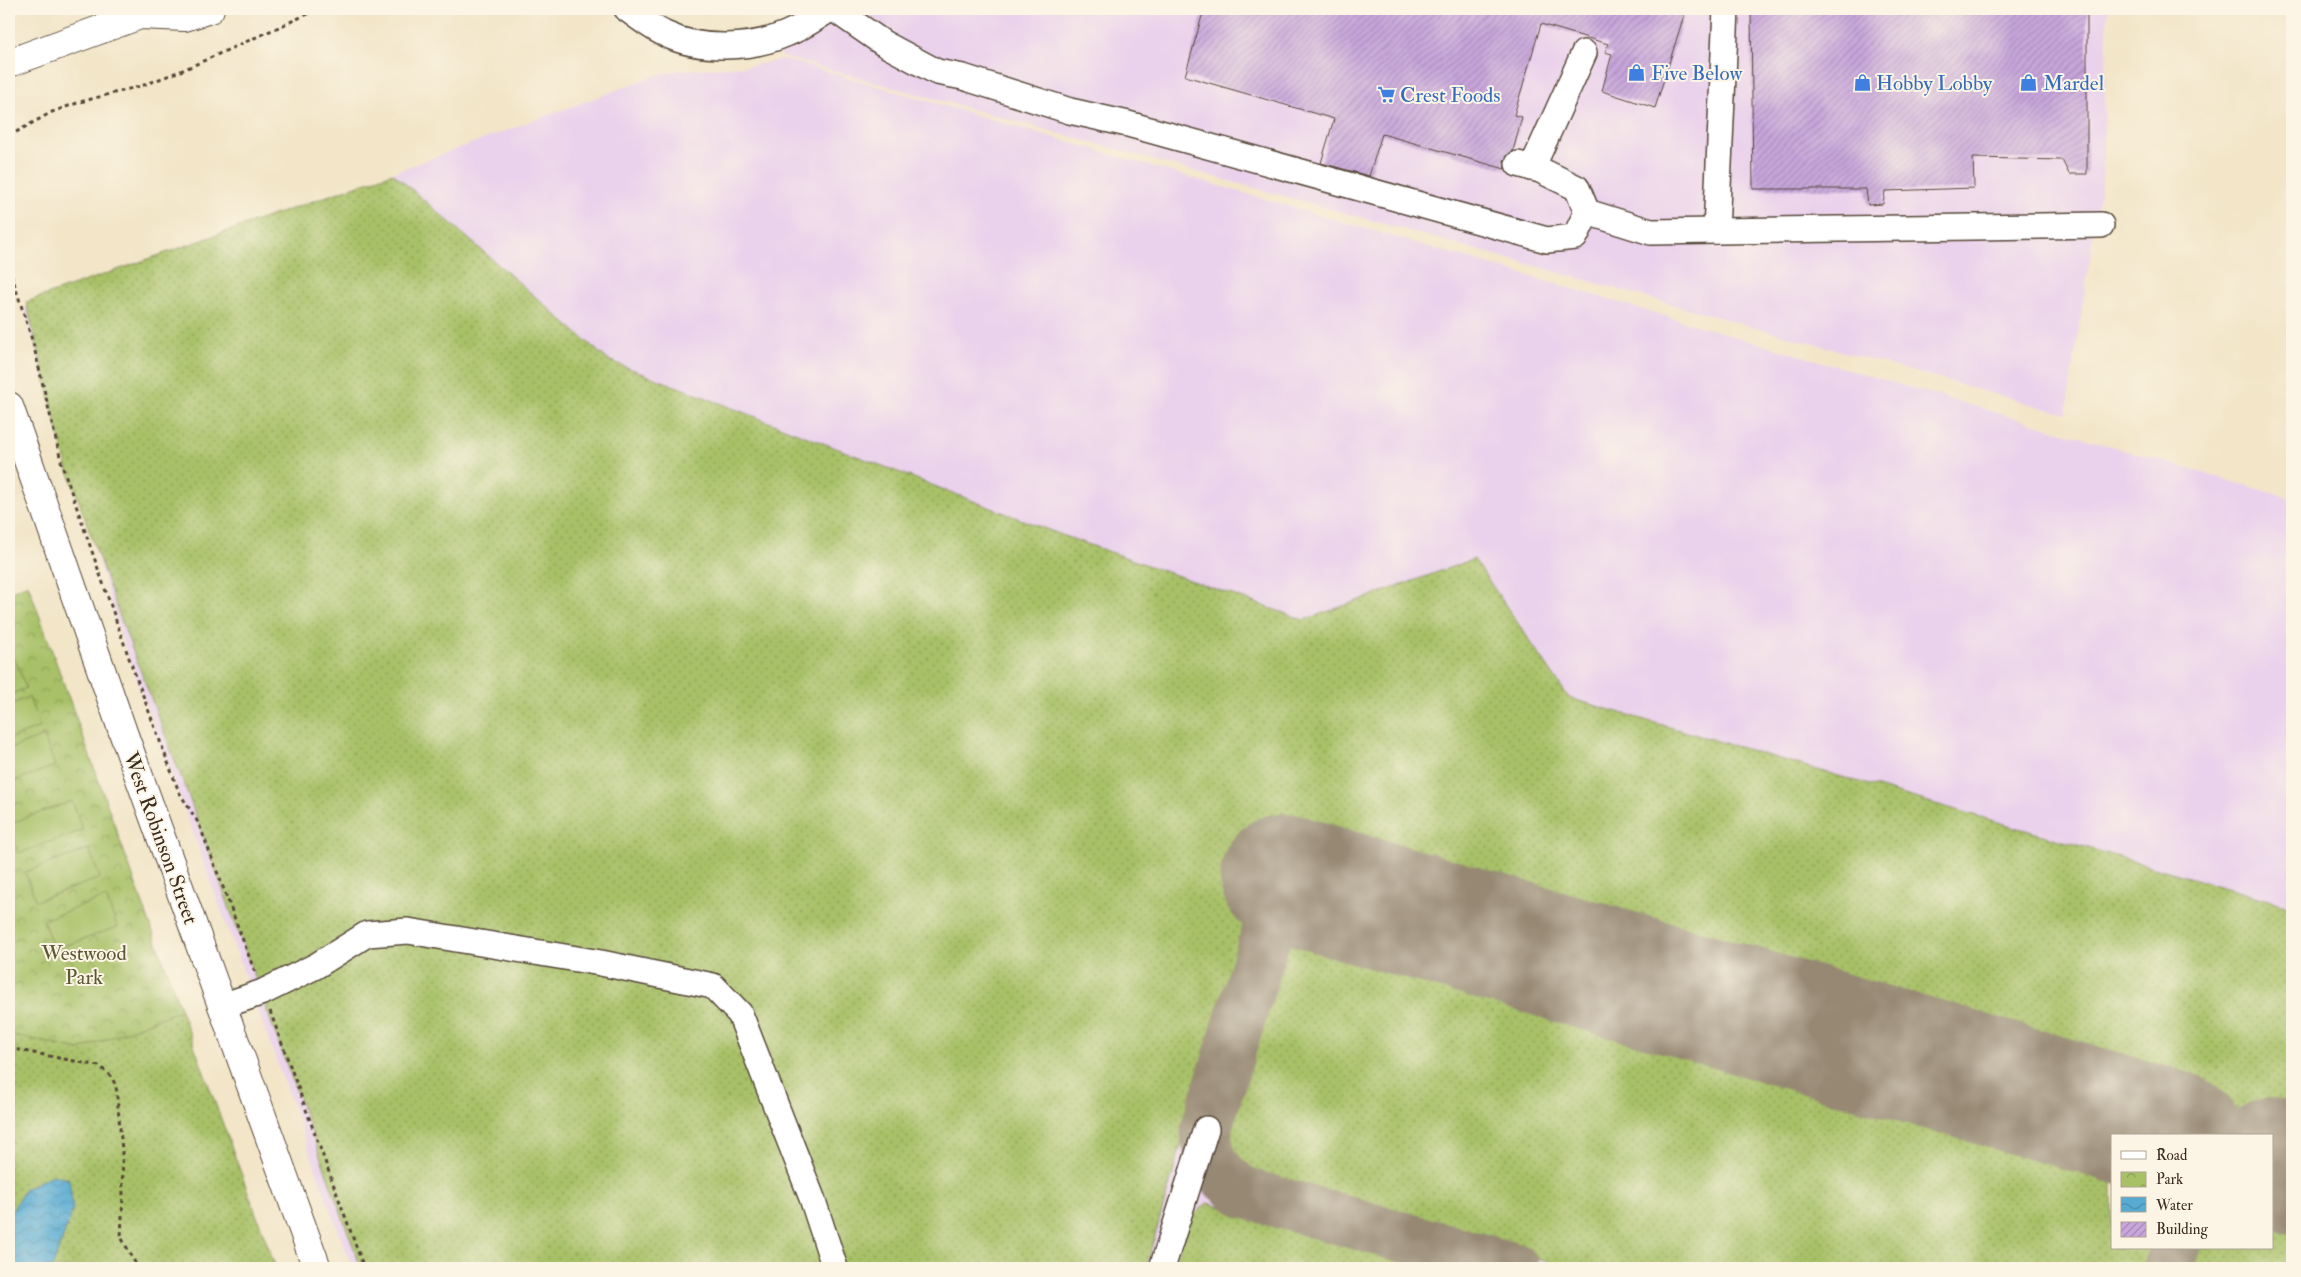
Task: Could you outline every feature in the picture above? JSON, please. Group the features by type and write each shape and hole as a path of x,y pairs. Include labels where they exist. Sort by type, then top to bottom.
{"main road":[{"path":"9,63 143,12 186,18 210,9"},
{"name":"West Robinson Street","path":"9,406 317,1268"}],"street":[{"path":"627,9 665,34 686,42 722,46 768,41 786,35 830,9"},
{"path":"834,9 883,43 937,72 963,77 1070,111 1128,124 1547,240 1575,237 1587,212 1577,188 1525,166 1584,52"},
{"path":"1716,231 1726,9"},
{"path":"1587,212 1651,232 2101,225"},
{"path":"222,1006 262,992 316,966 367,934 408,931 601,963 713,986 740,1014 812,1198 835,1268"},
{"path":"1162,1268 1206,1129"}],"path":[{"path":"9,136 52,112 80,102 144,85 183,70 319,9"},
{"path":"9,267 28,327 62,465 126,649 179,792 199,824 364,1268"},
{"path":"9,1048 99,1066 111,1076 116,1086 122,1150 124,1197 121,1237 138,1268"}],"shaded area":[{"path":"840,9 2108,9 2102,177 2066,414 781,56 775,50"},
{"path":"784,59 2292,499 2292,1268 352,1268 119,631 24,309 660,74 680,70 750,66"}],"green space":[{"path":"393,173 608,360 1059,534 1304,620 1474,559 1569,698 2292,907 2292,1125 1258,825 1235,907 1247,910 1146,1268 361,1268 187,792 121,620 67,468 26,302"},
{"name":"Westwood Park","path":"28,584 181,1010 79,1050 9,1034 9,592"},
{"path":"15,659 26,688 9,695 9,661"},
{"path":"29,697 40,727 9,739 9,705"},
{"path":"44,736 55,766 9,783 9,749"},
{"path":"72,801 83,830 19,853 9,824"},
{"path":"89,849 100,878 36,901 25,872"},
{"path":"106,897 117,927 54,950 43,920"},
{"path":"1322,933 2111,1162 2111,1250 2156,1250 2152,1268 1571,1268 1254,1176 1239,1167 1229,1156 1224,1143 1225,1126 1273,960 1288,944 1306,936"},
{"path":"181,1010 276,1268 9,1268 9,1034 79,1050"},
{"path":"1207,1203 1440,1268 1173,1268 1188,1220"},
{"path":"2274,1209 2292,1214 2292,1268 2184,1268 2189,1250 2274,1250"}],"water":[{"path":"52,1175 69,1179 73,1209 52,1268 9,1268 12,1253 10,1214 25,1189"}],"building":[{"name":"Crest Foods","path":"1204,9 1686,9 1655,108 1602,91 1612,54 1605,52 1608,44 1541,24 1514,115 1522,117 1513,151 1504,160 1505,169 1382,134 1369,176 1321,163 1334,119 1185,76"},
{"name":"Hobby Lobby","path":"1751,9 2087,9 2087,174 2069,174 2062,160 1973,158 1974,188 1885,191 1883,204 1868,205 1866,189 1753,189"}],"taxiway":[{"path":"1284,877 1206,1129 1209,1150 1216,1167 1221,1174 1245,1193 1514,1268"},
{"path":"2169,1268 2174,1250"}],"runway":[{"path":"1284,877 2171,1134"},
{"path":"2274,1164 2292,1169"}],"place":[{"name":"Five Below","path":"1637,73"},
{"name":"Hobby Lobby","path":"1862,83"},
{"name":"Mardel","path":"2029,83"},
{"name":"Crest Foods","path":"1386,95"}]}
